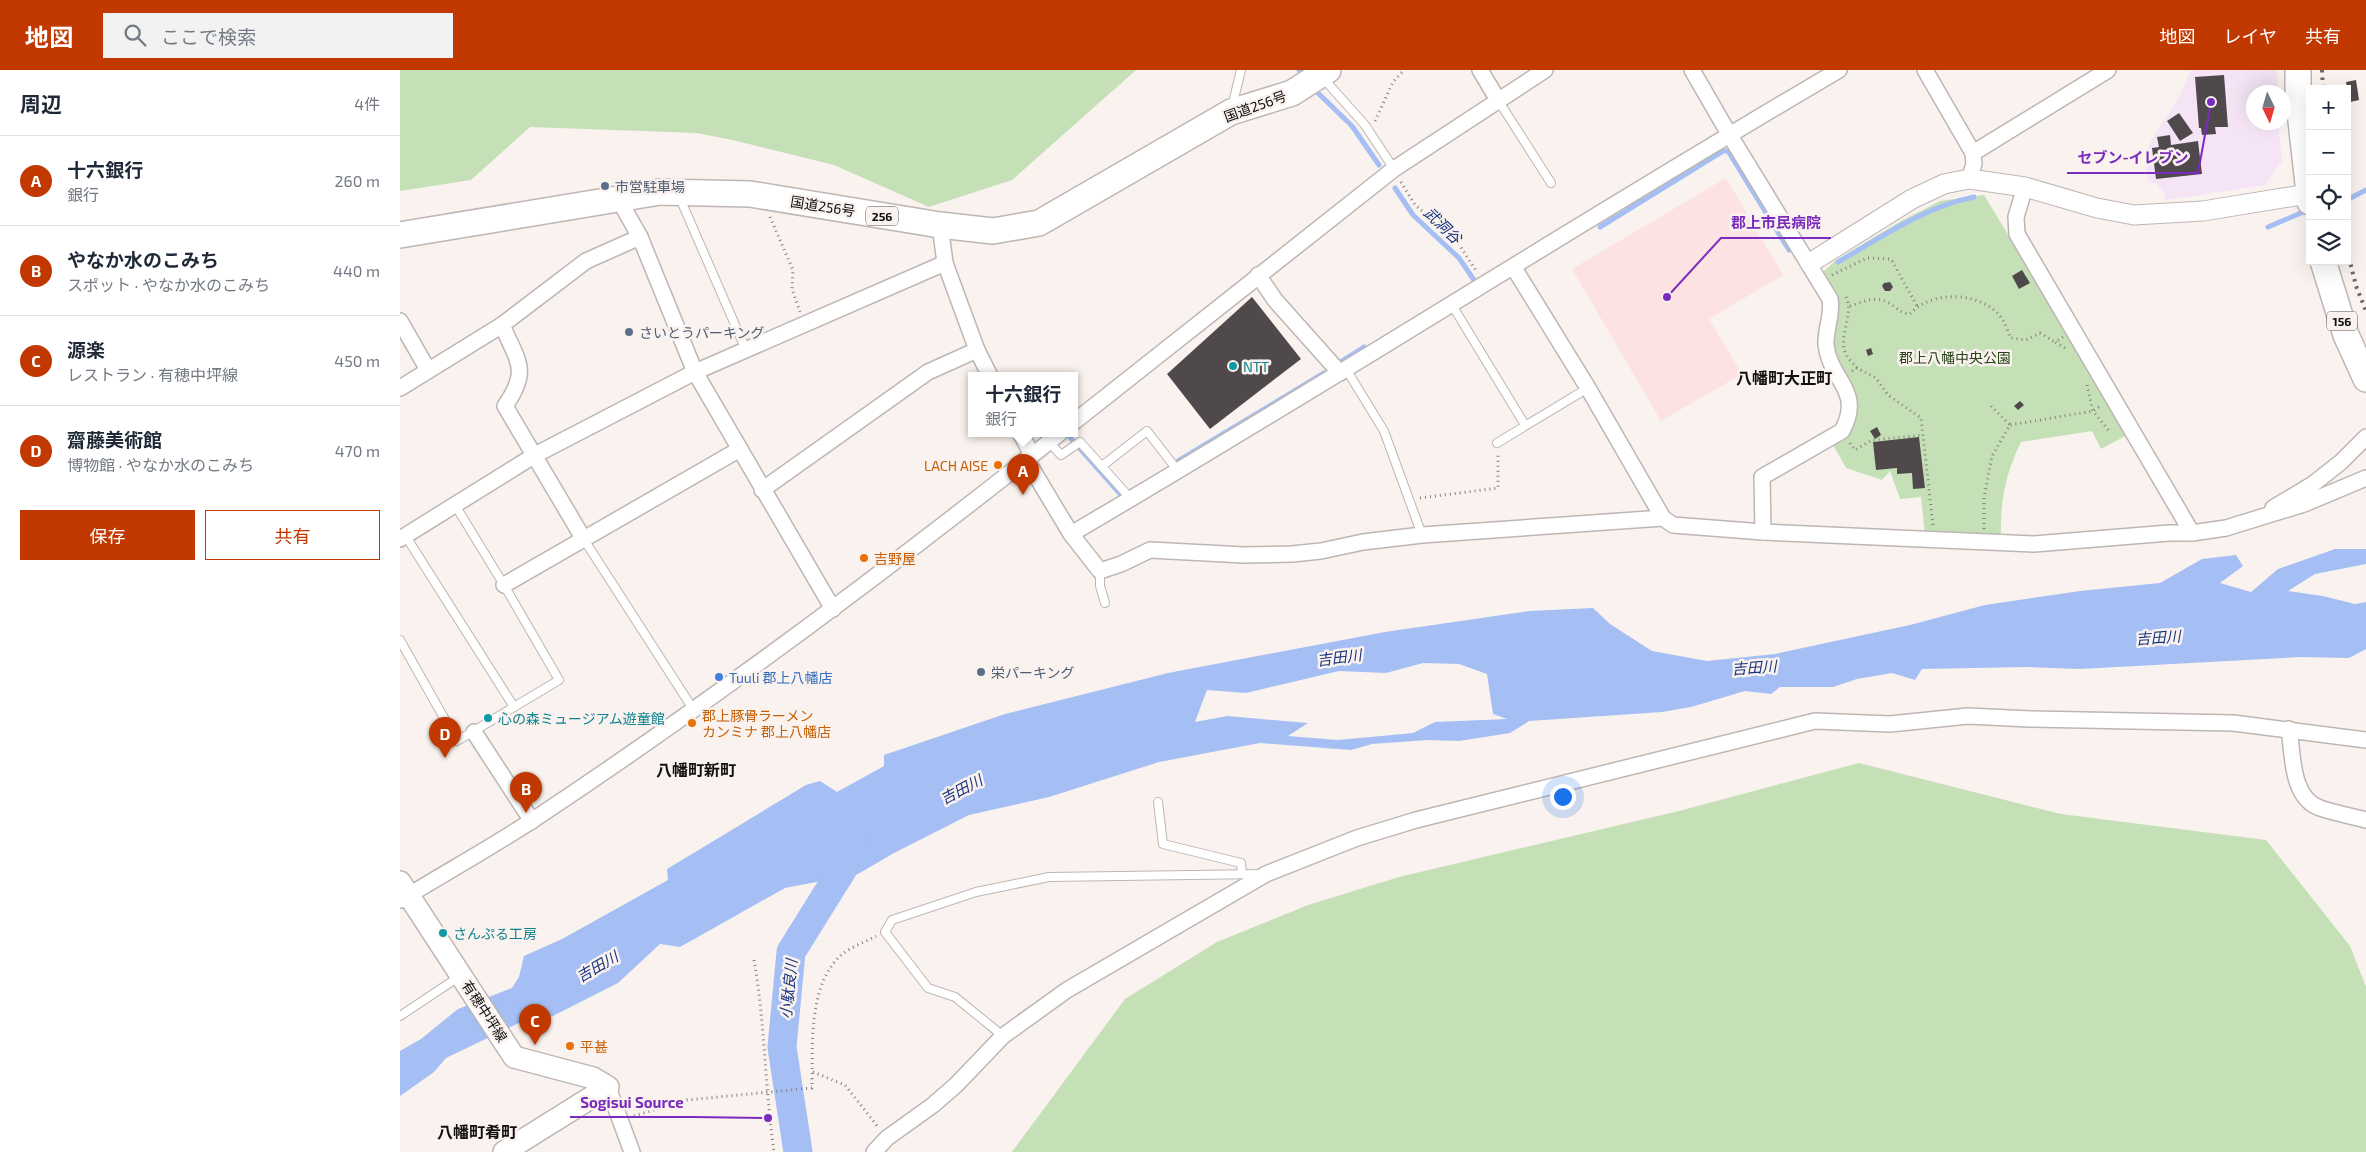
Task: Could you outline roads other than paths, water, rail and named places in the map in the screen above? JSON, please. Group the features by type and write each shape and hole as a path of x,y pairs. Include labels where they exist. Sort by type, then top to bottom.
{"highway":[{"path":"2298,70 2298,94 2307,175"},
{"name":"国道256号","path":"400,235 660,192 761,196 940,225 993,231 1040,223 1231,112 1292,93 1325,73"},
{"name":"156","path":"2324,265 2346,335 2366,378"}],"main road":[{"name":"有穂中坪線","path":"403,893 462,975 514,1056 593,1078 608,1087"},
{"path":"504,1152 608,1087"}],"street":[{"path":"1480,70 1498,100"},
{"path":"1078,419 1394,169 1545,70"},
{"path":"1692,70 1830,298 1832,310 1826,342 1828,355 1849,394 1851,406 1848,419 1842,431 1762,477 1763,532"},
{"path":"1071,534 1514,268 1729,134 1839,70"},
{"path":"1925,70 1972,153 1974,164 1969,179"},
{"path":"1972,153 2108,70"},
{"path":"1810,263 1912,199 1944,184 1969,179 2025,187 2097,208 2134,215 2203,211 2306,198"},
{"path":"2025,187 2016,217 2017,234 2075,330 2192,533"},
{"path":"618,198 640,238 695,372 833,609"},
{"path":"940,225 945,264 977,350 988,372"},
{"path":"400,388 502,325 586,261 640,238"},
{"path":"402,537 535,455 695,372 945,264"},
{"path":"1514,268 1588,388 1663,518 1673,525 1763,532 2034,544 2169,533 2192,533 2226,528 2332,494 2366,478"},
{"path":"1258,275 1275,300 1343,371"},
{"path":"400,321 428,370"},
{"path":"502,325 521,369 516,390 505,406 583,538"},
{"path":"762,490 928,372 977,350"},
{"path":"1022,437 1029,457 1071,534 1100,571 1121,564 1150,550 1244,555 1292,554 1321,551 1363,542 1422,535 1663,518"},
{"path":"2266,516 2274,507 2313,484 2334,468 2366,437"},
{"path":"403,893 532,821 693,709 833,609 1054,438"},
{"path":"504,585 740,449"},
{"path":"874,1152 886,1138 933,1105 956,1085 1004,1036 1067,990 1266,874 1357,838 1416,820 1815,721 1890,724 1968,716 2030,720 2233,724 2289,729 2366,740"},
{"path":"2289,729 2297,780 2301,792 2309,802 2319,808 2366,820"},
{"path":"474,732 532,821"},
{"path":"608,1087 632,1152"}],"lane":[{"path":"1231,112 1233,97 1241,70"},
{"path":"1325,73 1370,133 1394,169"},
{"path":"1498,100 1551,183"},
{"path":"678,192 746,350"},
{"path":"1452,305 1525,425"},
{"path":"1343,371 1384,431 1422,535"},
{"path":"1498,443 1588,388"},
{"path":"1102,466 1146,431 1178,471"},
{"path":"1054,438 1061,455 1080,442 1131,499"},
{"path":"400,640 457,741 559,680 504,585 454,505"},
{"path":"402,537 514,707"},
{"path":"583,538 693,709"},
{"path":"1100,571 1100,586 1105,603"},
{"path":"1158,802 1163,844 1241,863 1242,874"},
{"path":"1004,1036 954,997 928,988 885,932 892,920 976,892 1049,876 1266,874"},
{"path":"400,1016 462,975"}],"water":[{"name":"吉田川","path":"2335,549 2366,549 2366,564 2315,574 2288,591 2323,596 2355,604 2366,602 2366,649 2349,658 2300,657 2080,669 2027,667 1922,669 1915,680 1892,673 1857,679 1833,687 1780,687 1771,694 1745,691 1691,707 1662,712 1529,721 1510,733 1459,741 1427,740 1372,744 1351,750 1260,743 1159,762 1049,797 969,815 894,853 858,874 785,888 680,947 660,944 618,983 539,1023 519,1023 446,1058 434,1072 400,1096 400,1051 421,1039 458,1009 512,988 519,977 524,956 562,939 668,880 667,869 806,785 820,781 837,792 884,766 884,755 1005,714 1168,673 1385,632 1530,611 1593,608 1610,624 1652,651 1707,661 1775,654 1910,625 1985,605 2080,591 2160,583 2202,559 2236,555 2243,566 2220,583 2251,592 2278,569","holes":["1423,663 1459,664 1487,674 1493,714 1507,719 1435,722 1413,733 1338,740 1288,736 1308,723 1227,716 1195,722 1207,690 1246,693 1339,671 1386,673"]}],"waterway":[{"name":"武洞谷","path":"1318,93 1352,126 1379,165"},
{"path":"1600,227 1723,151 1728,151 1789,250"},
{"name":"武洞谷","path":"1395,188 1413,215 1459,258 1474,280"},
{"path":"2351,198 2366,190"},
{"path":"1838,262 1921,215 1974,197"},
{"path":"2268,227 2306,211"},
{"path":"1342,361 1364,347"},
{"path":"1178,461 1324,373"},
{"path":"1070,437 1122,496"},
{"name":"小駄良川","path":"798,1152 782,1047 791,952 857,846"}],"railway":[{"path":"2322,70 2323,85"},
{"path":"2351,265 2356,286 2366,311"}],"place":[{"name":"セブン-イレブン","path":"2211,102"},
{"name":"市営駐車場","path":"605,186"},
{"name":"郡上市民病院","path":"1667,297"},
{"name":"さいとうパーキング","path":"629,332"},
{"name":"NTT","path":"1233,366"},
{"name":"LACH AISE","path":"998,465"},
{"name":"十六銀行","path":"1023,495"},
{"name":"吉野屋","path":"864,558"},
{"name":"栄パーキング","path":"981,672"},
{"name":"Tuuli 郡上八幡店","path":"719,677"},
{"name":"心の森ミュージアム遊童館","path":"488,718"},
{"name":"郡上豚骨ラーメン カンミナ 郡上八幡店","path":"692,723"},
{"name":"齋藤美術館","path":"445,758"},
{"name":"やなか水のこみち","path":"526,813"},
{"name":"さんぷる工房","path":"443,933"},
{"name":"源楽","path":"535,1045"},
{"name":"平甚","path":"570,1046"},
{"name":"Sogisui Source","path":"768,1118"}],"district":[{"name":"八幡町大正町","path":"1784,377"},
{"name":"八幡町新町","path":"696,769"},
{"name":"八幡町肴町","path":"477,1131"}],"park label":[{"name":"郡上八幡中央公園","path":"1955,357"}]}
